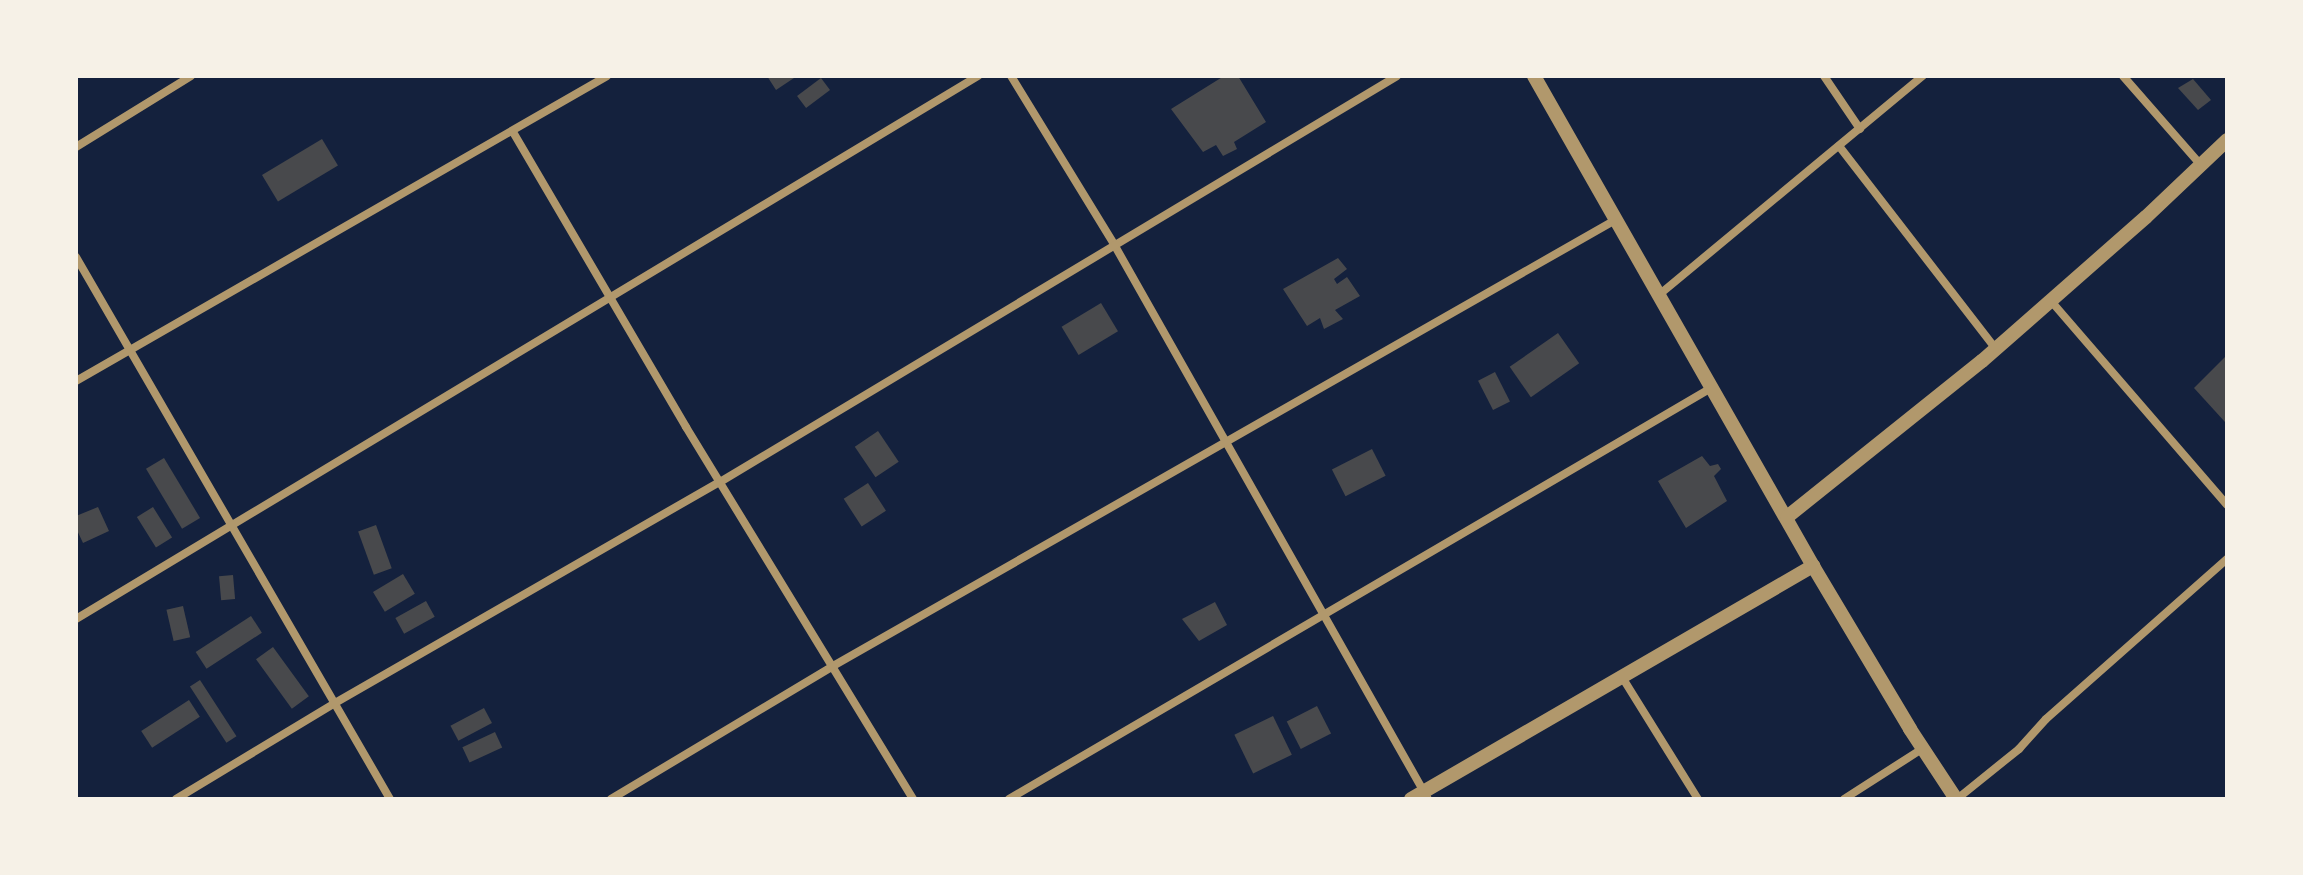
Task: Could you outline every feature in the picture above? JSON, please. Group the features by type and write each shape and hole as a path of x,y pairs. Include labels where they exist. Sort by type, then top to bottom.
{"street":[{"path":"76,147 191,76"},
{"path":"76,381 607,76"},
{"path":"76,619 978,76"},
{"path":"1011,76 1115,246 1421,796 1813,566"},
{"path":"176,799 335,703 720,482 1397,76"},
{"path":"1534,76 1813,566 1922,749 1957,799 2019,749 2046,719 2227,559"},
{"path":"1824,76 1860,129"},
{"path":"1660,294 1923,76"},
{"path":"2123,76 2201,165"},
{"path":"513,132 720,482 913,799"},
{"path":"1787,517 1996,349 2227,140"},
{"path":"1839,146 1996,349"},
{"path":"611,799 833,666 1617,219"},
{"path":"76,257 390,799"},
{"path":"2051,301 2227,505"},
{"path":"1009,799 1713,386"},
{"path":"1622,677 1698,799"},
{"path":"1844,799 1922,749"}],"building":[{"path":"767,76 797,76 776,90"},
{"path":"1224,76 1238,76 1266,122 1234,142 1237,149 1223,156 1216,145 1203,152 1171,109"},
{"path":"821,78 830,90 806,108 797,96"},
{"path":"2193,79 2211,100 2198,110 2178,88"},
{"path":"322,139 338,166 278,202 262,175"},
{"path":"1338,258 1347,269 1334,279 1337,284 1347,277 1360,296 1335,310 1343,319 1324,329 1320,318 1307,326 1283,289"},
{"path":"1101,303 1118,331 1079,355 1062,327"},
{"path":"1558,333 1579,363 1531,397 1510,367"},
{"path":"2227,355 2227,420 2225,422 2194,388"},
{"path":"1495,372 1510,401 1493,410 1478,381"},
{"path":"878,431 899,462 875,477 855,447"},
{"path":"1372,449 1386,476 1346,496 1332,469"},
{"path":"1702,456 1710,466 1718,464 1721,469 1714,476 1727,501 1686,528 1658,481"},
{"path":"164,458 200,518 182,529 146,469"},
{"path":"868,483 886,511 862,526 844,499"},
{"path":"98,507 109,531 83,543 76,528 76,516"},
{"path":"153,507 172,538 156,548 137,517"},
{"path":"376,525 392,568 374,575 358,531"},
{"path":"403,574 415,594 385,612 373,592"},
{"path":"233,575 235,599 221,600 219,576"},
{"path":"426,601 435,617 404,634 395,618"},
{"path":"1215,602 1227,625 1199,641 1182,619"},
{"path":"183,606 190,637 174,641 166,610"},
{"path":"251,616 262,633 207,669 196,652"},
{"path":"273,647 309,696 292,709 256,659"},
{"path":"200,680 236,736 226,743 190,687"},
{"path":"189,700 200,717 152,748 141,731"},
{"path":"1317,706 1331,734 1301,749 1287,721"},
{"path":"484,708 492,723 458,741 450,726"},
{"path":"1273,716 1292,755 1253,773 1234,735"},
{"path":"495,732 502,747 470,763 462,747"}]}
